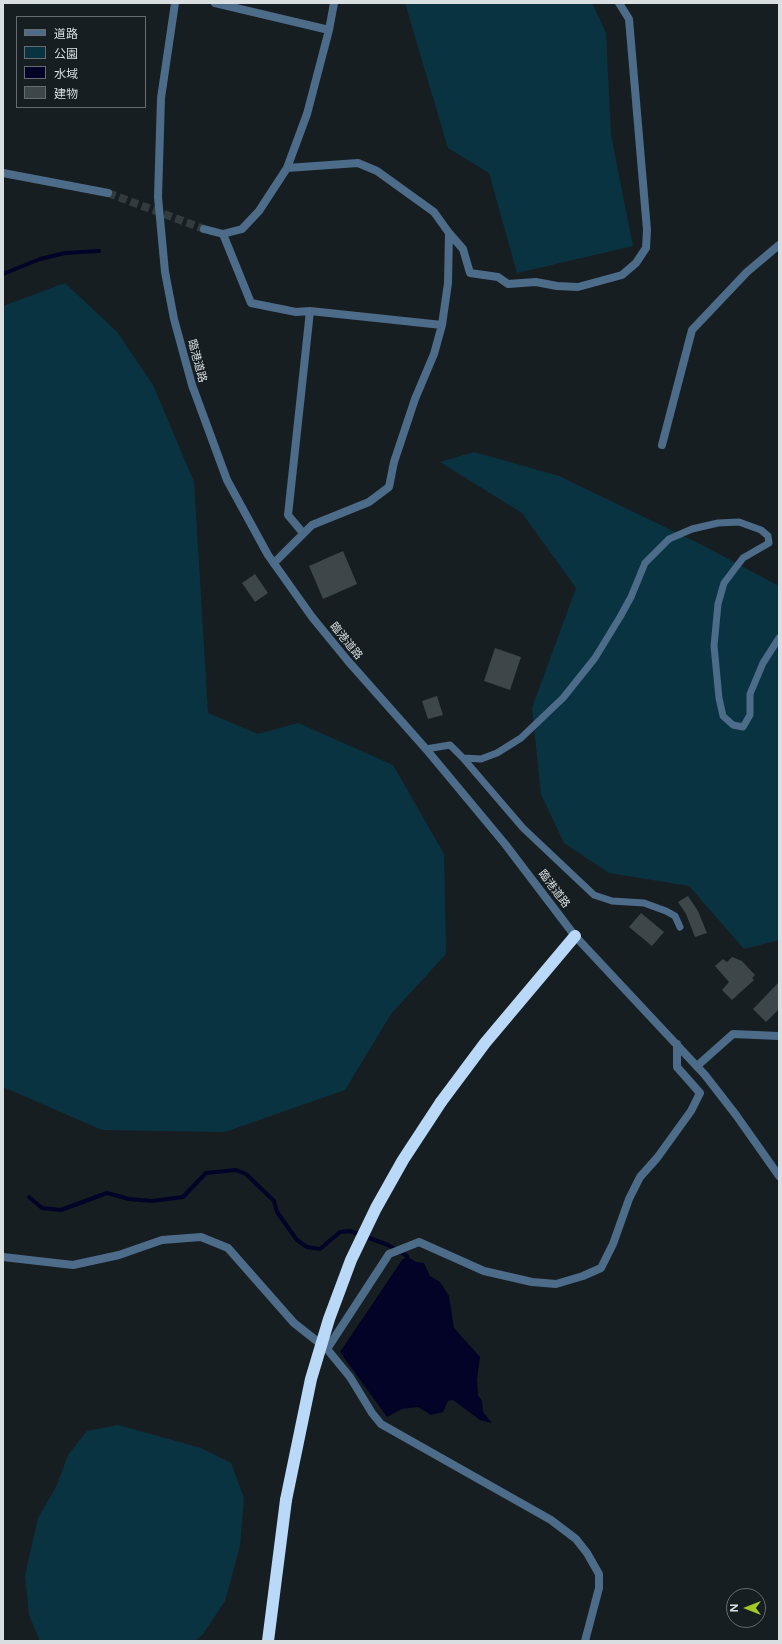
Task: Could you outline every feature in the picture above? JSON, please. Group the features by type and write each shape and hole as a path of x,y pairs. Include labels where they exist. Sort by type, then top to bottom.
{"highway":[{"path":"268,1641 286,1500 311,1379 329,1319 351,1260 376,1208 403,1160 441,1102 486,1043 575,936"}],"street":[{"name":"臨港道路","path":"175,3 161,98 158,197 165,272 174,319 192,385 227,480 274,563 312,617 348,661 426,749 505,844 575,936 678,1044 697,1066 736,1115 779,1176"},
{"path":"215,3 329,30"},
{"path":"204,229 223,234 242,229 259,211 287,168 307,114 329,30 334,3"},
{"path":"287,168 358,163 377,171 434,212 463,249 470,273 498,277 508,284 536,282 557,286 578,287 622,275 636,263 646,248 647,230 628,19 619,3"},
{"path":"4,174 108,193"},
{"path":"274,563 312,525 369,502 389,487 399,448 415,399 434,354 442,325 448,283 449,233"},
{"path":"223,234 251,302 296,312 310,311 442,325"},
{"path":"662,445 692,330 747,272 779,245"},
{"path":"304,533 288,515 310,311"},
{"path":"697,1066 732,1034 779,1036"},
{"path":"327,1349 389,1254 419,1242 484,1272 532,1282 556,1284 583,1276 601,1268 613,1244 629,1199 640,1177 657,1158 691,1111 700,1093 677,1067 678,1044"},
{"path":"3,1257 73,1265 119,1255 162,1240 201,1237 228,1248 294,1323 327,1349 350,1377 372,1413 381,1424 551,1520 576,1539 587,1553 599,1574 599,1588 585,1641"}],"lane":[{"path":"463,758 481,759 497,753 521,738 563,698 595,658 620,617 631,597 644,563 669,538 692,529 718,523 739,522 761,530 768,536 769,544 743,558 724,583 718,604 714,646 719,698 722,716 733,725 743,726 750,715 750,694 763,663 779,638"},
{"path":"426,749 450,745 523,828 594,895 612,901 644,903 666,911 675,916 680,928"}],"green space":[{"path":"405,3 592,3 606,33 611,135 633,246 517,273 489,173 448,148"},
{"path":"65,283 117,332 153,385 194,482 208,713 258,734 298,723 393,765 444,854 446,954 391,1014 345,1090 225,1132 102,1130 3,1087 3,306"},
{"path":"474,452 559,476 702,545 779,586 779,940 744,949 689,886 609,873 564,843 541,794 532,708 576,588 522,513 440,462"},
{"path":"118,1425 201,1448 231,1463 244,1498 240,1546 225,1601 203,1634 195,1641 40,1641 29,1615 25,1575 38,1518 56,1487 68,1455 87,1431"}],"water":[{"path":"407,1256 416,1262 424,1263 430,1276 440,1282 449,1296 454,1328 480,1357 477,1380 478,1395 482,1401 483,1412 492,1423 480,1420 453,1400 448,1401 443,1412 431,1415 418,1407 402,1409 387,1417 340,1352 402,1260"}],"building":[{"path":"343,551 357,584 323,599 309,566"},
{"path":"255,574 268,593 255,602 242,583"},
{"path":"495,648 521,657 510,690 484,681"},
{"path":"437,696 443,715 428,719 422,701"},
{"path":"688,896 698,911 707,933 695,937 686,914 678,902"},
{"path":"641,913 664,932 652,946 629,927"},
{"path":"732,957 742,961 755,975 752,978 754,980 732,1000 722,990 729,982 715,966 723,959 727,962"},
{"path":"779,982 779,1009 766,1022 753,1009"}],"waterway":[{"path":"3,274 40,259 65,253 99,251"},
{"path":"29,1197 42,1208 61,1210 107,1193 129,1199 152,1201 183,1197 206,1173 236,1170 246,1174 274,1201 277,1212 297,1240 307,1247 320,1249 340,1232 350,1231 388,1245 407,1256"}],"tunnel":[{"path":"108,193 204,229"}]}
